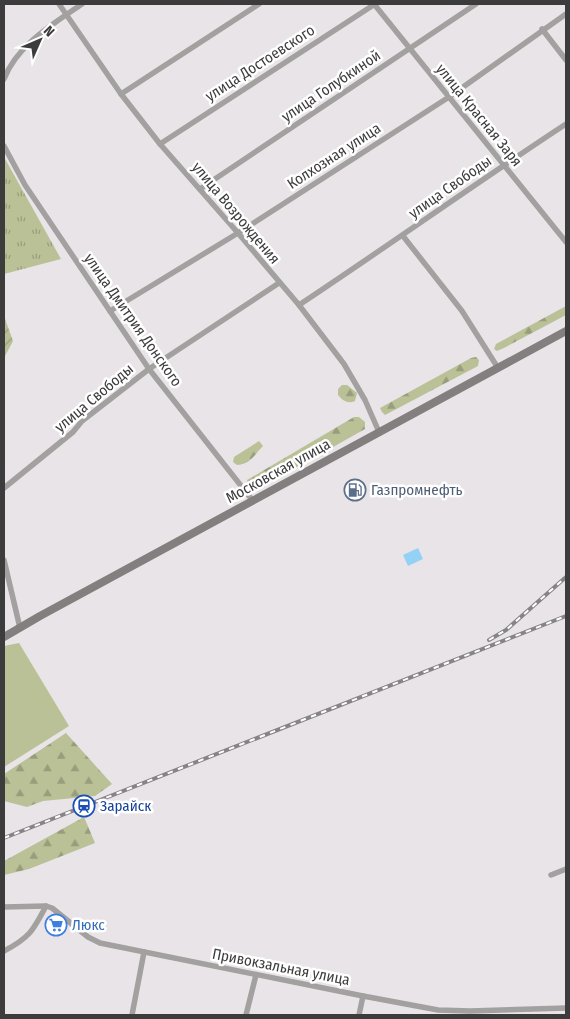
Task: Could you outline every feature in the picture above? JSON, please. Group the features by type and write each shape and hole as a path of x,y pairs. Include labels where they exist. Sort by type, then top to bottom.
{"main road":[{"name":"Московская улица","path":"4,638 566,331"}],"street":[{"name":"улица Возрождения","path":"59,4 121,94 160,144 299,305 344,364 365,400 379,432"},
{"path":"4,79 14,59 26,45 82,4"},
{"path":"121,94 258,4"},
{"name":"улица Красная Заря","path":"374,4 566,242"},
{"name":"улица Достоевского","path":"160,144 374,4"},
{"name":"улица Голубкиной","path":"200,189 476,4"},
{"name":"Колхозная улица","path":"110,311 238,233 449,97 542,29 566,14"},
{"path":"542,29 566,60"},
{"name":"улица Свободы","path":"299,305 566,124"},
{"name":"улица Дмитрия Донского","path":"4,146 25,185 149,369 253,501"},
{"path":"402,236 462,311 498,368"},
{"name":"улица Свободы","path":"4,488 73,432 82,421 149,369 279,283"},
{"path":"4,560 20,628"},
{"path":"551,875 566,869"},
{"path":"4,907 46,906 33,930 24,940 4,951"},
{"name":"Привокзальная улица","path":"46,906 57,911 100,943 363,996 438,1010 470,1013 530,1012 566,1008"},
{"path":"132,1015 144,952"},
{"path":"246,1015 256,975"},
{"path":"359,1015 363,996"}],"green space":[{"path":"4,157 61,259 4,274"},
{"path":"566,306 566,315 504,348 497,351 494,349 496,344"},
{"path":"4,316 13,341 4,358"},
{"path":"476,357 479,360 478,366 385,415 382,412 380,408"},
{"path":"342,385 347,385 357,393 355,401 346,401 338,395 338,389"},
{"path":"354,417 359,417 365,422 365,429 257,490 249,488 247,480"},
{"path":"259,441 263,446 249,461 237,465 233,462 234,457"},
{"path":"19,643 69,726 4,767 4,646"},
{"path":"66,733 112,784 95,796 43,801 27,807 4,801 4,774"},
{"path":"84,817 95,843 29,869 4,875 4,861"}],"water":[{"path":"418,548 423,559 408,566 403,555"}],"railway":[{"path":"489,640 506,630 566,577"},
{"path":"4,838 566,616"}],"place":[{"name":"Газпромнефть","path":"355,490"},
{"name":"Зарайск","path":"84,806"},
{"name":"Люкс","path":"56,925"}]}
